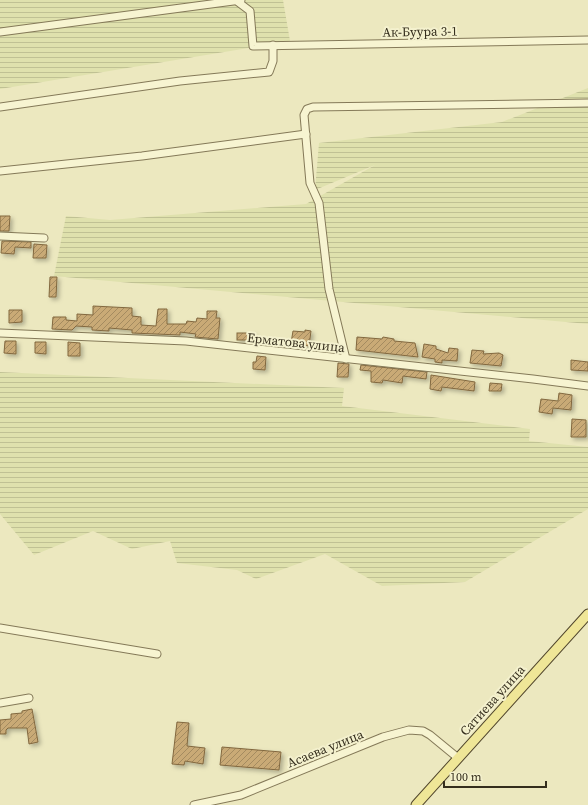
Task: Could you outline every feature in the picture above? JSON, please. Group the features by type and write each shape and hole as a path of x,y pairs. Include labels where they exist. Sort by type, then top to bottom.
{"main road":[{"name":"Сатиева улица","path":"416,805 588,614"}],"street":[{"path":"0,32 239,1"},
{"name":"Ак-Буура 3-1","path":"239,1 250,11 253,46 588,40"},
{"path":"0,107 180,81 269,72 273,61 273,46"},
{"path":"346,359 328,289 319,203 310,183 304,115 307,109 313,107 588,103"},
{"path":"0,171 142,156 306,134"},
{"path":"0,236 44,238"},
{"name":"Ерматова улица","path":"0,333 186,341 588,386"},
{"path":"0,628 157,654"},
{"path":"0,703 29,698"},
{"name":"Асаева улица","path":"194,805 241,795 383,737 409,730 423,731 430,734 458,758"}],"green space":[{"path":"0,0 283,0 290,41 0,89"},
{"path":"588,88 588,324 54,276 66,216 110,220 306,204 375,165 315,190 319,143 502,122"},
{"path":"0,372 344,388 342,406 530,429 529,441 588,447 588,509 465,582 382,586 325,554 256,579 237,570 177,563 170,541 132,549 93,531 34,555 0,514"}],"building":[{"path":"0,216 10,216 9,231 0,231"},
{"path":"2,241 31,242 31,248 15,247 14,254 1,253"},
{"path":"34,244 47,245 46,258 33,258"},
{"path":"50,277 57,277 56,297 49,297"},
{"path":"93,306 132,308 132,316 141,317 141,325 156,326 158,309 167,309 167,324 186,324 187,321 196,322 197,318 207,319 207,311 217,311 216,318 220,318 218,339 195,337 196,334 180,332 180,335 132,333 132,330 109,328 109,331 92,330 92,327 76,326 72,330 52,329 53,317 66,317 66,320 77,321 77,314 93,315"},
{"path":"9,310 22,310 22,322 9,323"},
{"path":"305,330 311,331 309,346 291,343 293,331 305,332"},
{"path":"237,333 254,333 254,340 237,340"},
{"path":"357,337 382,339 383,337 394,339 394,341 415,343 418,357 356,350"},
{"path":"5,341 16,341 16,354 4,353"},
{"path":"35,342 46,342 46,354 35,353"},
{"path":"68,342 80,343 80,356 68,356"},
{"path":"424,344 436,346 436,349 448,353 449,348 458,349 457,361 442,360 442,363 435,362 435,359 422,357"},
{"path":"472,350 484,351 483,354 499,353 503,355 501,366 470,363"},
{"path":"257,356 266,357 265,370 253,369 253,362 256,362"},
{"path":"571,360 588,362 588,371 571,370"},
{"path":"338,363 349,364 348,377 337,377"},
{"path":"361,365 427,372 426,379 403,376 402,383 383,380 382,383 371,382 371,371 360,370"},
{"path":"431,375 475,382 474,391 442,387 441,391 430,389"},
{"path":"490,383 502,384 501,391 489,391"},
{"path":"559,393 572,395 571,410 553,408 552,414 539,412 541,399 558,401"},
{"path":"572,419 586,420 586,437 571,437"},
{"path":"32,709 38,742 29,744 27,728 8,728 6,730 6,734 0,734 0,720 11,719 11,714 22,713 22,711"},
{"path":"177,722 189,723 187,746 205,748 203,764 185,761 184,765 172,764"},
{"path":"222,747 281,752 279,770 220,765"}]}
